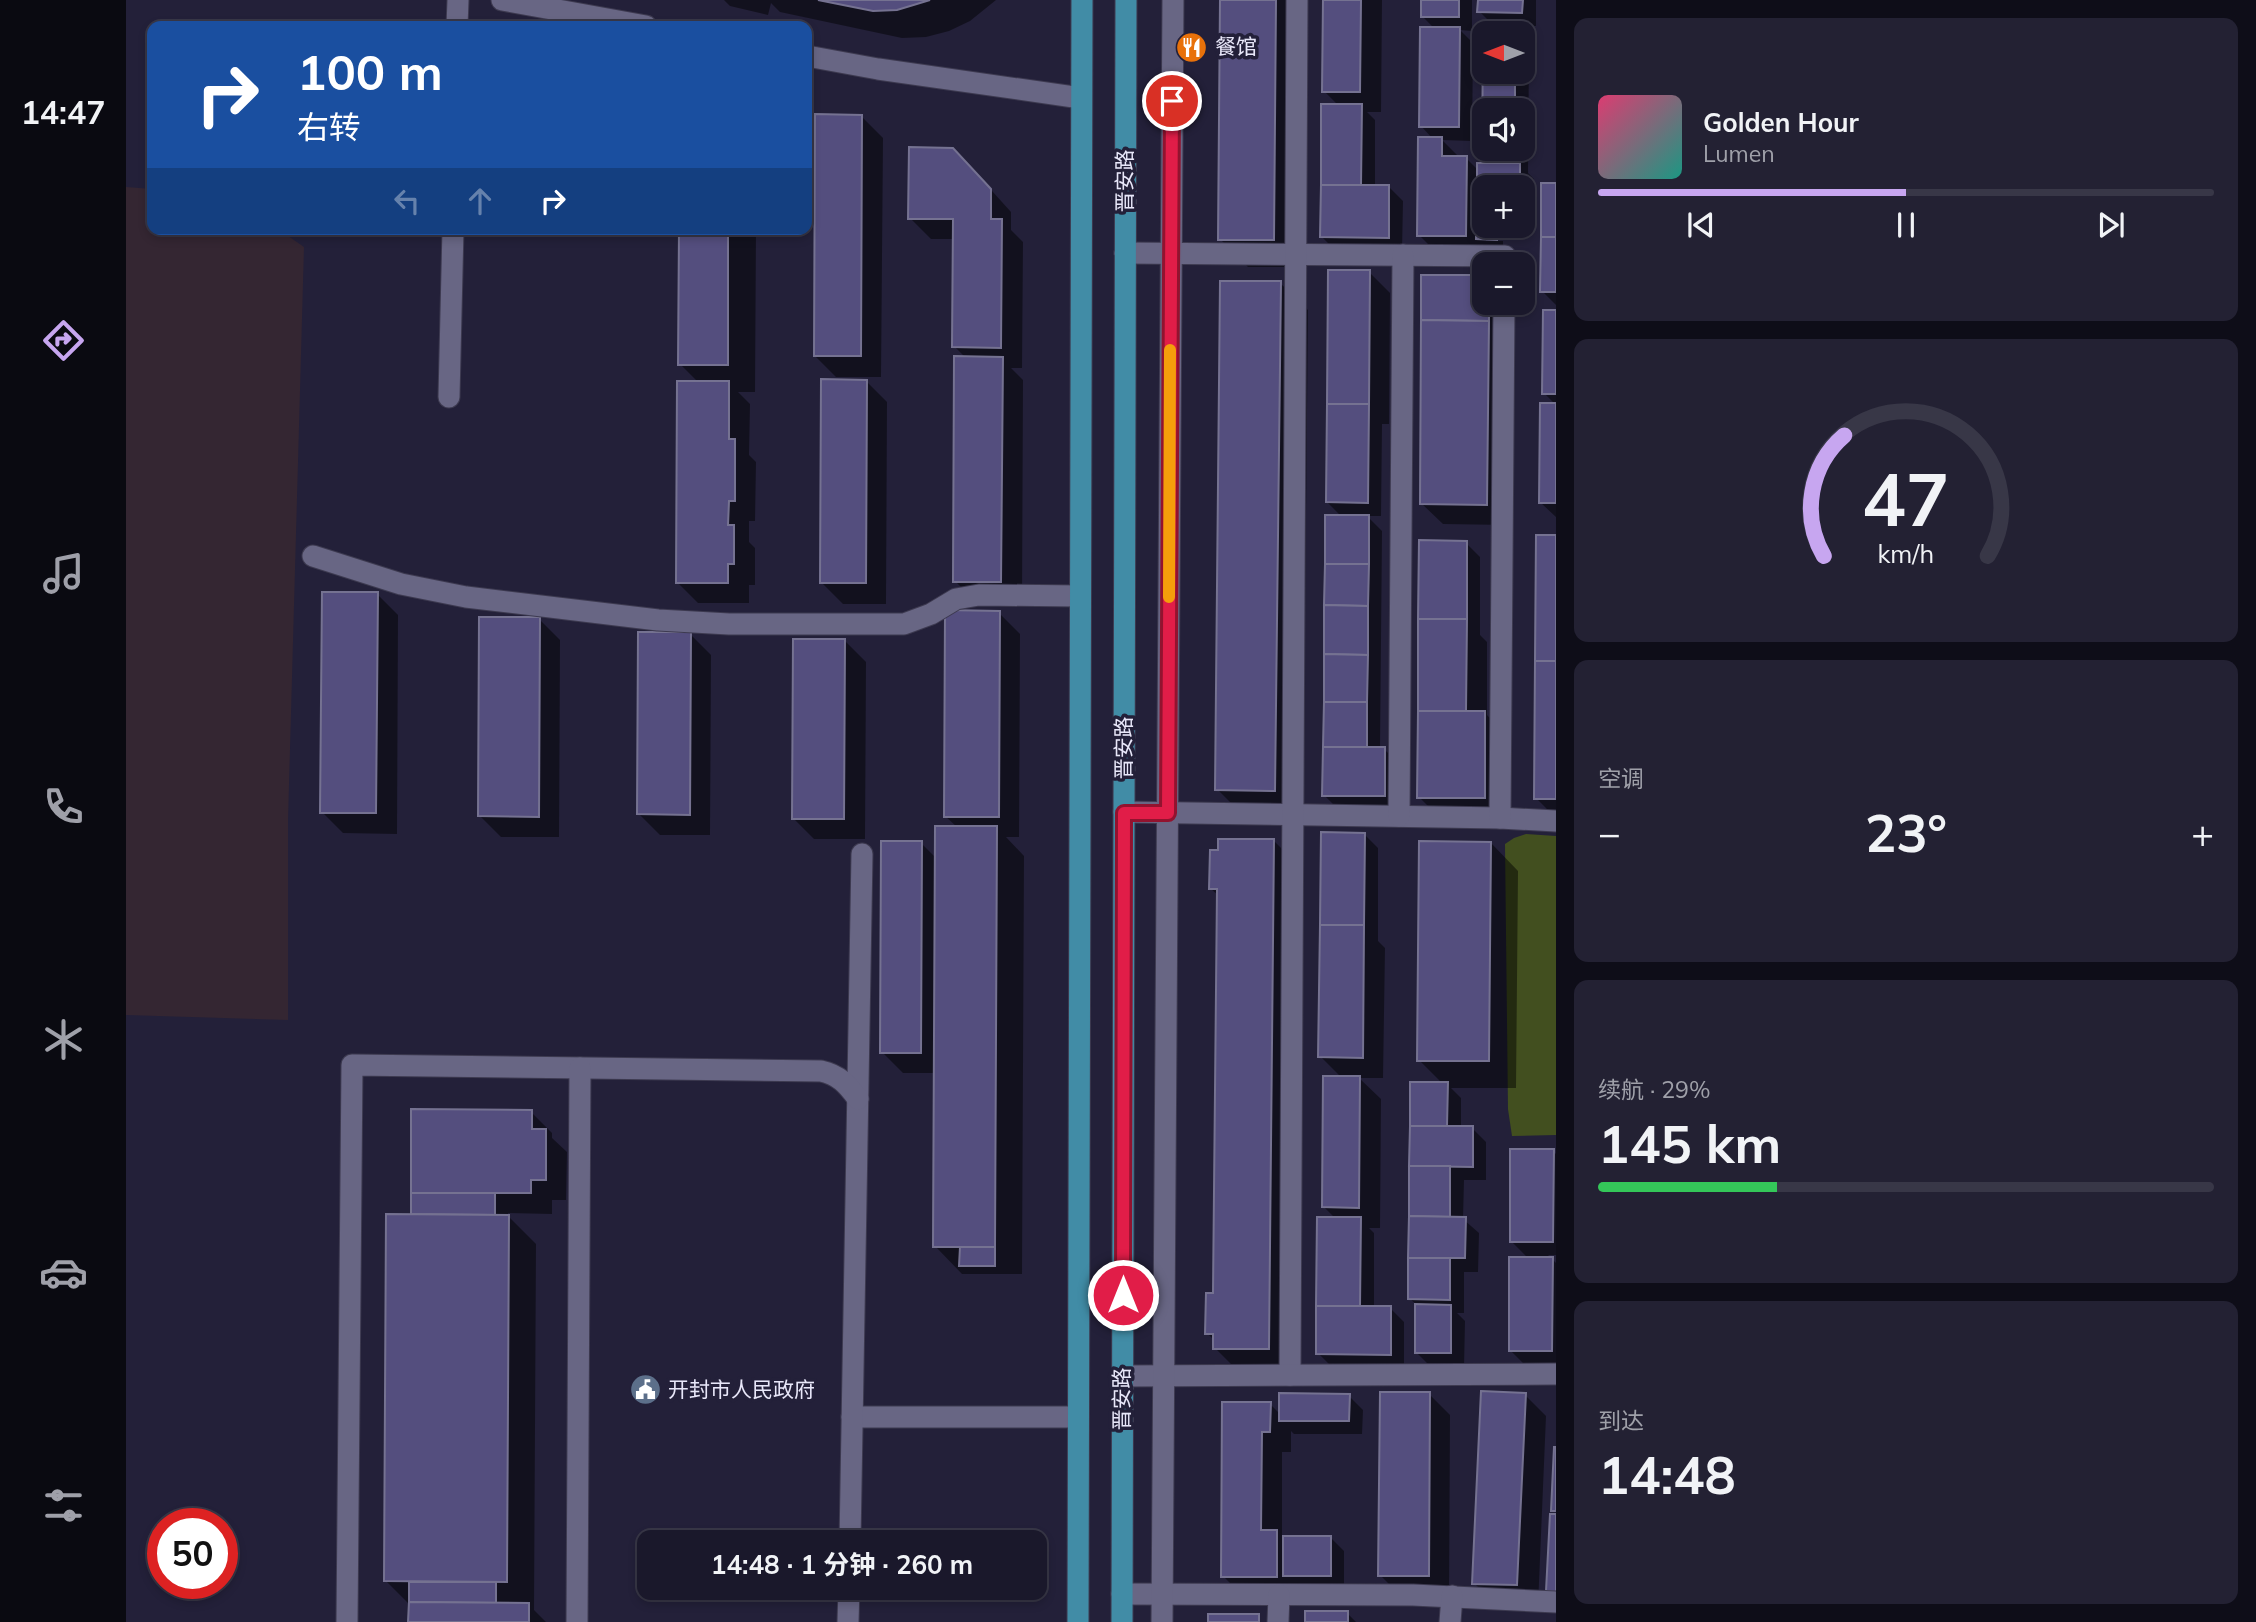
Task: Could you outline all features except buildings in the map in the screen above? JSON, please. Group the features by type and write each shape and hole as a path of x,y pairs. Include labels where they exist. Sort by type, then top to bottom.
{"main road":[{"name":"晋安路","path":"1078,1622 1082,0"},
{"name":"晋安路","path":"1122,1622 1126,0"}],"street":[{"path":"457,21 458,0"},
{"path":"502,0 544,4 623,21"},
{"path":"1162,1622 1173,0"},
{"path":"1290,1375 1297,0"},
{"path":"812,57 1081,98"},
{"path":"449,397 453,235"},
{"path":"1125,253 1472,256"},
{"path":"1399,816 1403,255"},
{"path":"1500,818 1504,315"},
{"path":"313,556 401,584 466,597 658,620 904,624 931,614 956,599 979,595 1080,596"},
{"path":"1124,813 1556,821"},
{"path":"850,1530 862,854"},
{"path":"346,1622 352,1065 821,1071 836,1074 858,1098"},
{"path":"577,1622 580,1068"},
{"path":"1122,1376 1556,1374"},
{"path":"852,1417 1078,1417"},
{"path":"1122,1594 1452,1596 1556,1602"},
{"path":"1278,1622 1279,1595"},
{"path":"1450,1622 1452,1596"},
{"path":"849,1600 849,1622"}],"shaded area":[{"path":"126,187 147,189 147,235 287,235 304,247 288,821 288,1020 126,1015"}],"green space":[{"path":"1526,834 1556,836 1556,1135 1512,1136 1508,1109 1505,844"}],"slow traffic":[{"path":"1169,597 1170,350"}],"place":[{"name":"餐馆","path":"1192,47"},
{"name":"开封市人民政府","path":"645,1390"}],"route":[{"path":"1123,1295 1124,813 1168,813 1172,101"}]}
